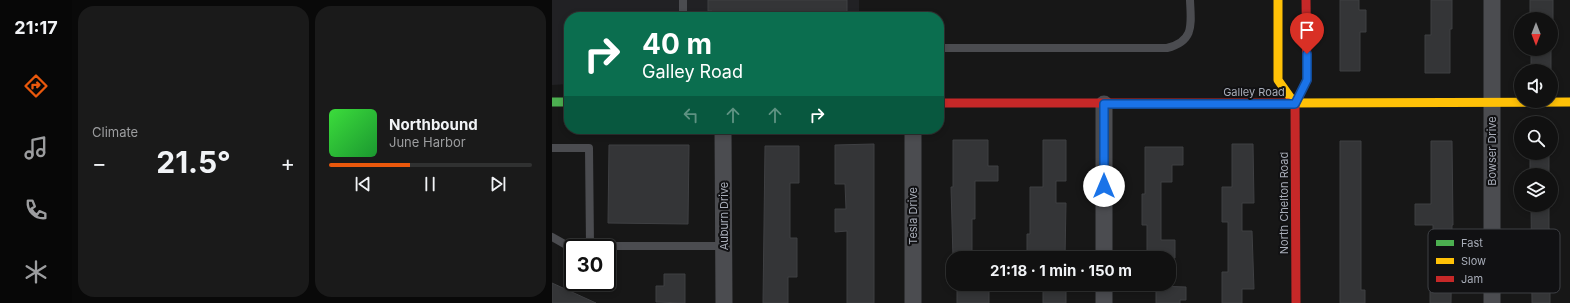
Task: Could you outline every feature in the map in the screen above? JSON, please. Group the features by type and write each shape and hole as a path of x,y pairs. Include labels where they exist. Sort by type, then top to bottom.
{"main road":[{"path":"1278,0 1278,80 1295,104"},
{"name":"North Chelton Road","path":"1296,303 1295,104 1307,80 1306,0"},
{"path":"552,102 564,102"},
{"name":"Galley Road","path":"944,103 1295,104 1570,102"}],"street":[{"name":"Bowser Drive","path":"1492,0 1492,229"},
{"path":"1104,104 1104,251"},
{"name":"Auburn Drive","path":"723,134 724,303"},
{"name":"Tesla Drive","path":"914,134 914,303"},
{"path":"1104,291 1104,303"}],"lane":[{"path":"683,0 683,12"},
{"path":"944,48 1167,48 1178,46 1186,38 1191,26 1190,0"},
{"path":"552,148 589,148 590,239"},
{"path":"552,237 564,244"},
{"path":"616,246 724,246"}],"shaded area":[{"path":"552,0 859,0 859,12 564,12 564,84 552,85"}],"building":[{"path":"708,0 847,0 847,12 708,11"},
{"path":"1340,0 1359,0 1359,10 1366,10 1366,32 1360,32 1360,71 1340,71"},
{"path":"1431,0 1452,0 1452,29 1450,29 1450,73 1425,73 1425,35 1431,35"},
{"path":"1530,0 1553,0 1553,12 1530,12"},
{"path":"1531,56 1551,56 1551,64 1531,64"},
{"path":"953,140 988,140 988,166 998,166 998,181 975,181 975,219 972,219 972,251 953,251 951,187 953,187"},
{"path":"1043,140 1066,140 1066,181 1056,181 1056,203 1066,203 1065,251 1027,251 1027,234 1030,234 1030,187 1043,187"},
{"path":"1340,141 1361,141 1361,290 1365,290 1365,303 1340,303"},
{"path":"1431,141 1452,141 1452,229 1433,229 1433,225 1415,225 1415,204 1431,204"},
{"path":"874,144 874,303 847,303 847,231 835,232 835,209 846,209 845,184 835,184 835,145"},
{"path":"1232,144 1253,144 1254,203 1242,203 1242,231 1252,231 1254,289 1242,289 1242,303 1222,303 1222,272 1228,272 1228,222 1222,222 1222,187 1232,187"},
{"path":"609,145 689,145 688,224 608,223"},
{"path":"765,146 799,146 799,183 790,183 790,238 797,238 797,277 788,277 788,303 763,303"},
{"path":"1145,147 1183,147 1183,165 1172,165 1172,182 1161,182 1161,240 1175,240 1175,251 1147,251 1147,225 1142,225 1142,194 1145,194"},
{"path":"1530,160 1549,160 1549,168 1530,168"},
{"path":"1531,212 1549,212 1549,229 1531,229"},
{"path":"664,274 685,274 685,303 656,302 656,286 664,286"},
{"path":"552,283 564,288 564,291 570,291 596,303 552,303"},
{"path":"1176,287 1186,287 1186,300 1180,300 1180,303 1156,303 1156,291 1176,291"},
{"path":"957,291 989,291 989,303 957,303"},
{"path":"1043,291 1066,291 1066,303 1043,303"},
{"path":"1430,293 1451,293 1451,303 1430,303"},
{"path":"1532,293 1550,293 1550,303 1532,303"}],"traffic: fast":[{"path":"552,102 564,102"}],"traffic: slow":[{"path":"1278,0 1278,80 1295,104"},
{"path":"1288,103 1570,102"}],"traffic: jam":[{"path":"1296,303 1295,104 1307,80 1306,0"},
{"path":"944,103 1288,103"}],"route":[{"path":"1104,186 1104,104 1295,104 1307,80 1307,54"}]}
